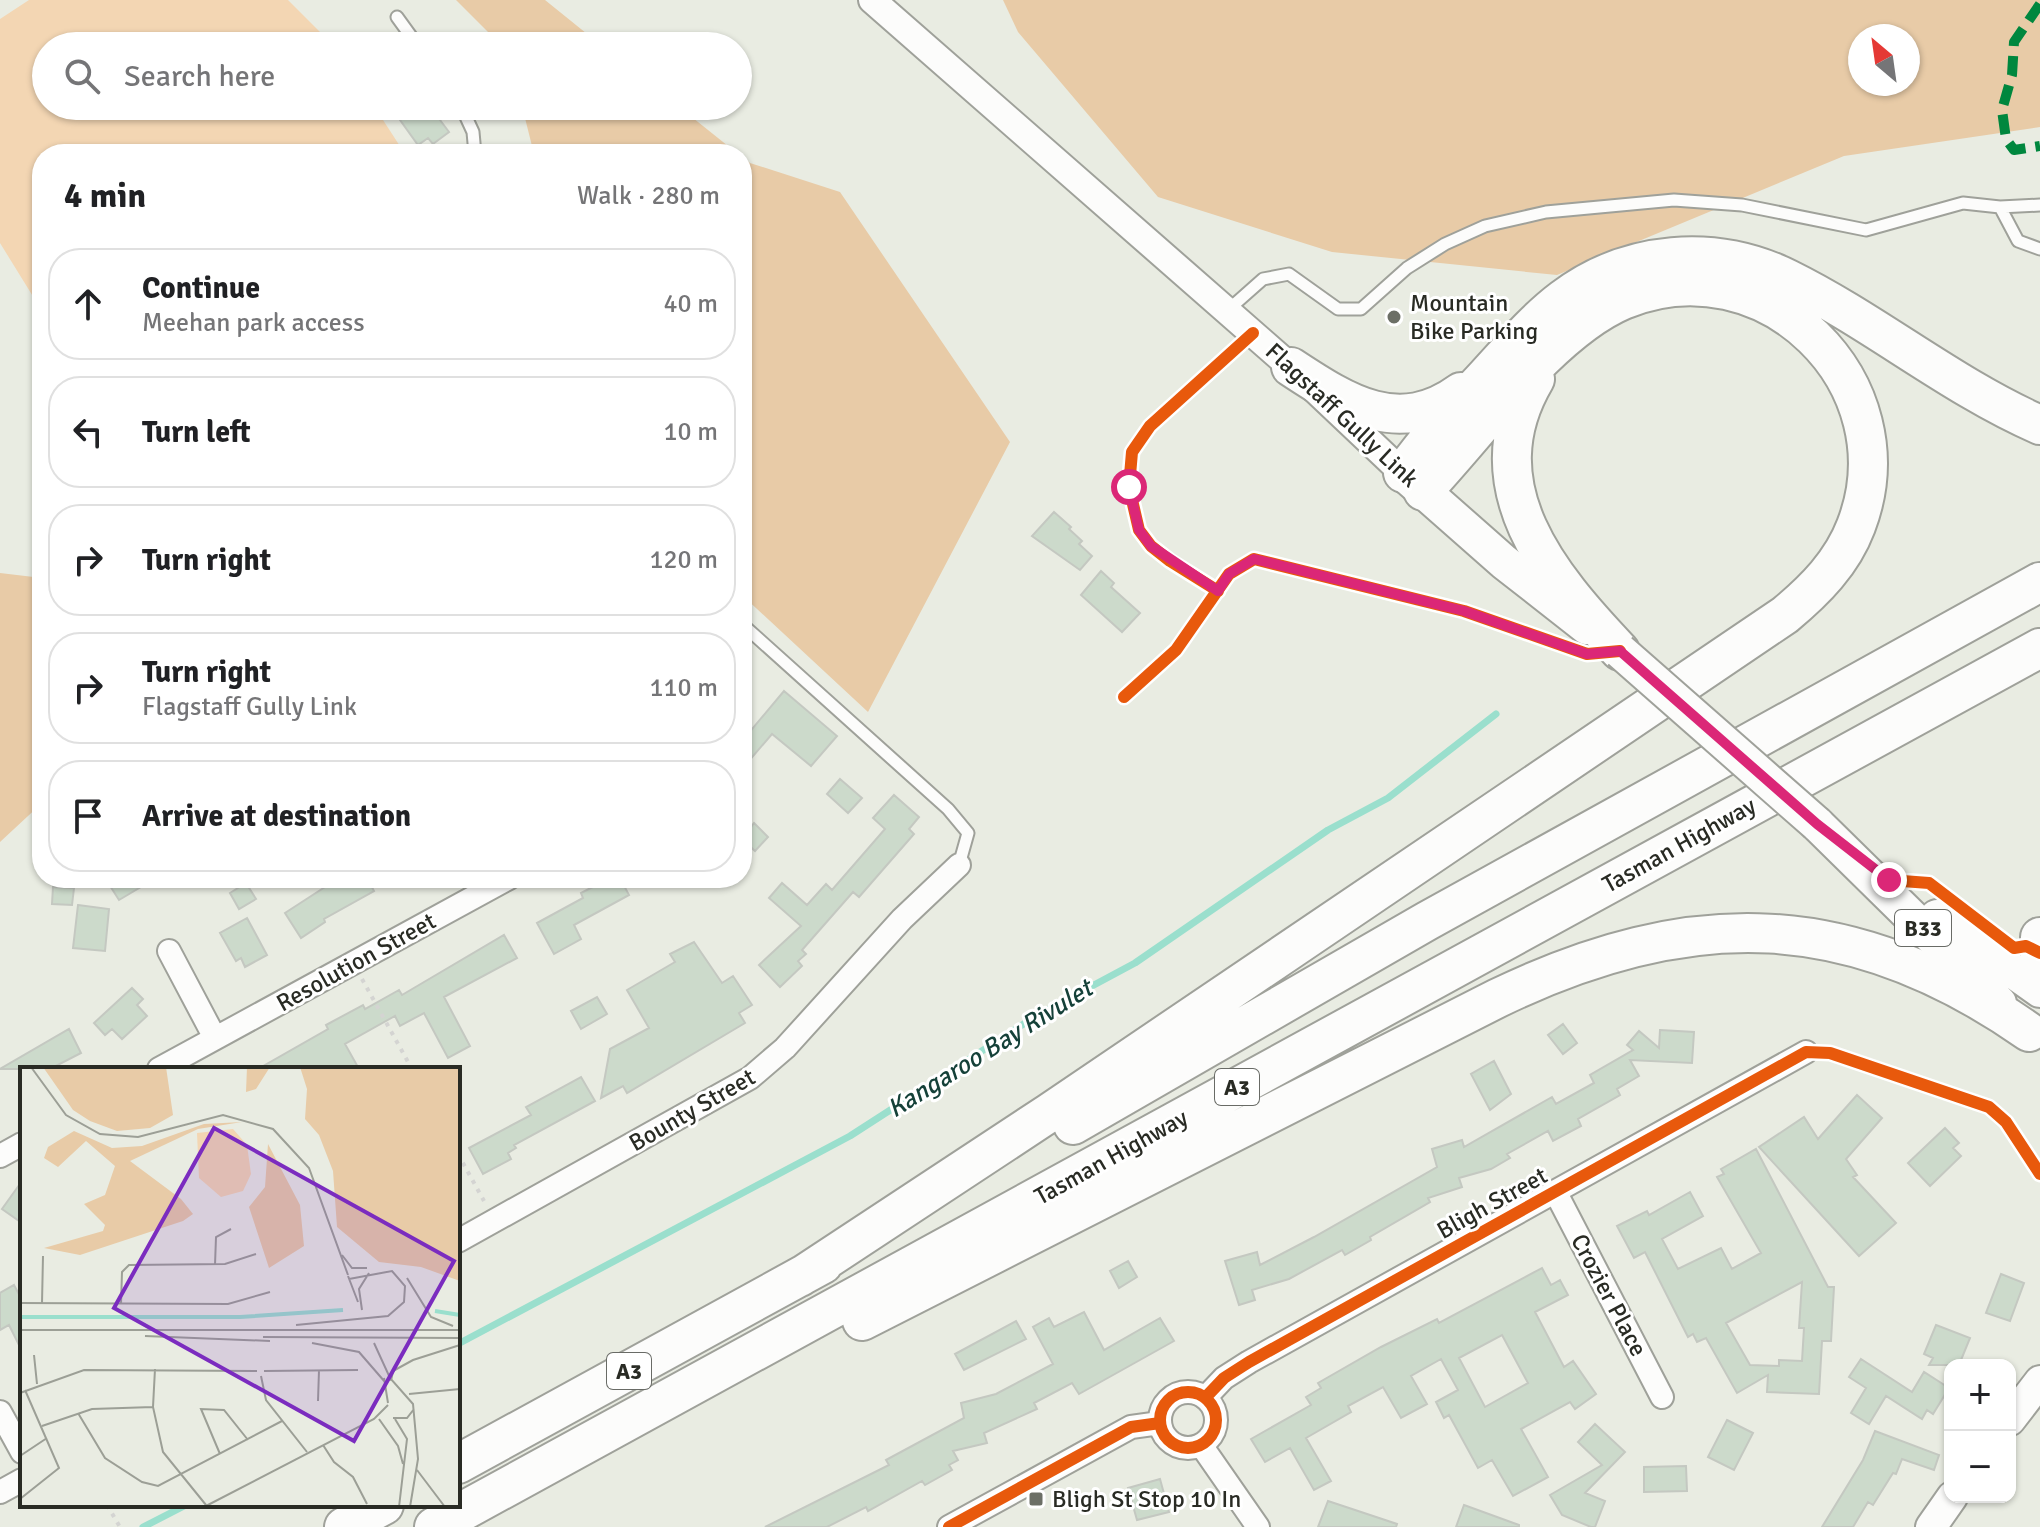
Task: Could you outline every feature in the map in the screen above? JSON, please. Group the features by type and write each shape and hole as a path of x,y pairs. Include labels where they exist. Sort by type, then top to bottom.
{"highway":[{"path":"1413,482 1426,442 1503,357 1564,298 1600,277 1646,260 1709,256 1747,264 1785,277 1998,404 2040,425"},
{"path":"800,1277 1049,1113 1764,630 1829,574 1856,527 1868,474 1867,447 1863,420 1845,375 1814,336 1774,308 1749,296 1700,286 1646,292 1622,300 1583,323 1413,482"},
{"path":"1563,342 1528,390 1519,419 1514,445 1517,498 1524,524 1545,565 1620,651"},
{"path":"1291,367 1359,406 1405,414 1427,411 1452,399 1503,357"},
{"name":"Tasman Highway","path":"460,1463 800,1277 1454,906 2040,582"},
{"name":"Tasman Highway","path":"434,1527 2040,648"},
{"path":"449,1527 1498,998 1586,959 1651,943 1716,934 1754,933 1826,940 1857,947 1946,979 2034,1037"},
{"path":"2040,937 2040,972"},
{"path":"344,1527 380,1507"}],"main road":[{"name":"Flagstaff Gully Link","path":"1413,482 1523,578 1620,651 1817,824 2034,1037"},
{"name":"Flagstaff Gully Link","path":"1817,824 1958,933 2040,990"},
{"path":"2016,1412 2040,1381"},
{"path":"1931,1527 1948,1503"}],"street":[{"name":"Flagstaff Gully Link","path":"872,0 1291,367 1413,482"},
{"name":"Bounty Street","path":"460,1240 750,1078 793,1040 902,919 959,865"},
{"name":"Resolution Street","path":"163,1067 486,888"},
{"path":"169,951 215,1038"},
{"name":"Bligh Street","path":"1205,1398 1224,1378 1249,1362 1806,1052"},
{"path":"0,1156 20,1145"},
{"name":"Crozier Place","path":"1556,1193 1662,1397"},
{"path":"1178,1394 1197,1394 1205,1398 1216,1419 1212,1434 1201,1445 1174,1445 1167,1440 1160,1423 1164,1405 1178,1394"},
{"path":"0,1412 20,1448"},
{"path":"949,1527 1131,1427 1160,1423"},
{"path":"1201,1445 1258,1527"},
{"path":"0,1492 20,1481"}],"lane":[{"path":"397,17 408,32"},
{"path":"467,120 474,144"},
{"path":"1227,311 1263,279 1289,274 1338,309 1361,309 1407,268 1445,244 1485,226 1559,210 1674,200 1742,205 1866,230 1963,203 2000,207 2040,205"},
{"path":"2000,207 2018,241 2040,249"},
{"path":"752,633 948,809 968,833 959,865"}],"path":[{"path":"353,963 411,1067"},
{"path":"460,1158 495,1221"},
{"path":"109,1508 120,1527"}],"shaded area":[{"path":"29,0 288,0 320,32 32,32 32,120 383,120 399,144 32,144 32,295 0,243 0,19"},
{"path":"456,0 545,0 585,32 488,32"},
{"path":"1003,0 2040,0 2040,127 1844,156 1557,275 1332,252 1158,197 1018,32"},
{"path":"526,120 696,120 726,144 532,144"},
{"path":"752,164 840,192 1010,442 868,712 752,604"},
{"path":"0,573 32,577 32,812 0,842"}],"building":[{"path":"400,120 440,120 449,132 433,144 428,138 417,144"},
{"path":"1054,512 1071,527 1069,529 1082,541 1079,544 1092,556 1080,570 1032,536"},
{"path":"1101,571 1114,583 1111,587 1140,613 1122,632 1081,595"},
{"path":"784,691 837,736 811,766 772,734 752,757 752,729"},
{"path":"840,779 862,798 848,813 827,794"},
{"path":"894,795 919,817 909,829 914,834 859,897 853,892 802,950 806,954 798,961 802,966 780,987 759,965 801,926 769,898 782,883 807,905 826,884 832,890 885,829 873,818"},
{"path":"754,823 768,837 755,851 752,848"},
{"path":"53,888 74,888 72,905 52,904"},
{"path":"111,888 139,888 119,900"},
{"path":"238,888 249,888 256,899 239,909 230,893"},
{"path":"324,888 372,888 374,891 324,919 325,922 301,938 285,913"},
{"path":"591,888 625,888 629,895 574,925 581,939 554,954 537,923 583,898 581,893"},
{"path":"78,905 109,909 105,951 73,948"},
{"path":"247,918 267,955 245,967 241,958 236,961 220,933"},
{"path":"504,935 517,958 444,997 470,1046 448,1058 424,1013 400,1026 395,1016 345,1044 358,1067 262,1067 363,1005 365,1009 399,990 402,995"},
{"path":"694,942 722,983 733,976 752,1005 739,1013 745,1023 627,1093 623,1086 601,1098 610,1049 649,1028 627,990 675,962 670,954"},
{"path":"132,988 143,999 137,1005 147,1016 122,1039 112,1029 105,1035 94,1023"},
{"path":"597,997 607,1014 581,1029 571,1011"},
{"path":"1563,1024 1577,1043 1563,1054 1548,1035"},
{"path":"69,1029 81,1053 54,1067 0,1069"},
{"path":"1660,1030 1694,1032 1692,1063 1630,1060 1639,1076 1617,1089 1620,1095 1578,1119 1581,1126 1553,1141 1548,1131 1507,1154 1510,1158 1491,1169 1459,1178 1462,1187 1428,1198 1430,1202 1345,1255 1342,1250 1289,1279 1252,1290 1255,1300 1239,1305 1225,1261 1257,1252 1260,1265 1314,1237 1437,1167 1432,1149 1462,1140 1464,1147 1552,1097 1556,1104 1594,1083 1590,1075 1633,1050 1627,1045 1639,1031 1659,1048"},
{"path":"1494,1061 1511,1094 1490,1110 1471,1074"},
{"path":"581,1077 595,1101 514,1145 516,1148 508,1153 511,1159 483,1174 469,1148 531,1115 526,1107"},
{"path":"1857,1095 1882,1118 1846,1159 1857,1175 1853,1177 1896,1223 1859,1256 1759,1147 1804,1117 1818,1139"},
{"path":"1945,1128 1959,1143 1953,1148 1961,1156 1930,1186 1908,1163"},
{"path":"1756,1149 1828,1287 1834,1287 1831,1341 1822,1341 1819,1394 1767,1392 1768,1375 1737,1393 1706,1338 1697,1342 1693,1334 1688,1337 1645,1252 1634,1258 1617,1226 1647,1211 1649,1215 1690,1192 1703,1216 1662,1239 1678,1269 1721,1248 1732,1269 1761,1253 1717,1177 1724,1174 1721,1169","holes":["1802,1282 1799,1328 1804,1328 1802,1361 1779,1360 1779,1366 1750,1365 1726,1323"]},
{"path":"20,1184 20,1222 2,1209"},
{"path":"1128,1261 1137,1277 1119,1288 1110,1271"},
{"path":"1542,1268 1551,1285 1560,1280 1568,1295 1535,1312 1564,1367 1573,1361 1596,1394 1575,1409 1570,1402 1521,1429 1548,1477 1513,1496 1492,1460 1478,1468 1449,1415 1444,1418 1436,1402 1458,1390 1441,1359 1411,1376 1427,1404 1401,1418 1383,1387 1348,1406 1351,1412 1306,1438 1331,1481 1314,1490 1290,1448 1265,1462 1251,1439 1311,1405 1306,1397 1321,1388 1318,1383 1437,1319 1439,1323","holes":["1502,1335 1528,1383 1485,1407 1459,1358"]},
{"path":"2001,1274 2024,1283 2010,1321 1986,1313"},
{"path":"14,1285 20,1296 20,1347 9,1325 0,1330 0,1293"},
{"path":"1084,1312 1104,1350 1160,1318 1174,1341 1079,1394 1072,1383 1034,1403 1037,1409 984,1433 987,1443 953,1451 958,1460 949,1465 952,1470 925,1485 922,1481 868,1511 866,1507 827,1527 765,1527 889,1465 886,1460 964,1418 961,1403 996,1394 1053,1364 1033,1327 1049,1318 1054,1327"},
{"path":"1016,1321 1026,1339 964,1370 955,1354"},
{"path":"1936,1325 1970,1338 1961,1359 1944,1359 1944,1365 1929,1365 1933,1358 1924,1354"},
{"path":"1861,1359 1912,1392 1924,1372 1944,1385 1944,1396 1933,1414 1927,1410 1922,1419 1886,1396 1869,1424 1851,1413 1866,1388 1849,1377"},
{"path":"1727,1420 1753,1433 1734,1470 1708,1457"},
{"path":"1595,1424 1625,1452 1585,1493 1605,1501 1595,1527 1591,1527 1562,1515 1550,1495 1602,1465 1578,1442"},
{"path":"1875,1431 1939,1455 1934,1470 1902,1459 1896,1474 1893,1473 1873,1505 1868,1502 1853,1527 1822,1527 1863,1460"},
{"path":"1686,1466 1687,1491 1644,1492 1644,1467"},
{"path":"1160,1479 1169,1512 1137,1520 1128,1488"},
{"path":"1328,1501 1397,1524 1396,1527 1318,1527"},
{"path":"1464,1505 1519,1525 1519,1527 1456,1527"}],"waterway":[{"name":"Kangaroo Bay Rivulet","path":"460,1343 850,1136 1036,1016 1135,963 1328,830 1388,798 1496,714"},
{"name":"Kangaroo Bay Rivulet","path":"143,1527 182,1507"}],"marked path":[{"path":"2040,4 2014,42 2012,75 2002,110 2006,139 2014,150 2040,146"}],"cycle path":[{"path":"1218,591 1170,561 1151,546 1139,530 1129,487 1132,452 1150,426 1253,333"},
{"path":"1124,697 1176,650 1229,574 1254,559 1464,611 1587,654 1620,651"},
{"path":"1889,880 1929,883 2014,948 2026,946 2040,953"},
{"path":"1205,1398 1224,1378 1249,1362 1806,1052 1830,1053 1989,1107 2006,1122 2040,1174"},
{"path":"1188,1392 1208,1400 1216,1420 1208,1440 1188,1448 1168,1440 1160,1420 1168,1400 1188,1392"},
{"path":"949,1527 1131,1427 1160,1423"}],"place":[{"name":"Mountain Bike Parking","path":"1394,317"},
{"name":"Bligh St Stop 10 In","path":"1036,1499"}],"route":[{"path":"1129,487 1139,530 1151,546 1218,591 1229,574 1254,559 1464,611 1587,654 1620,651 1817,824 1889,880"}]}
